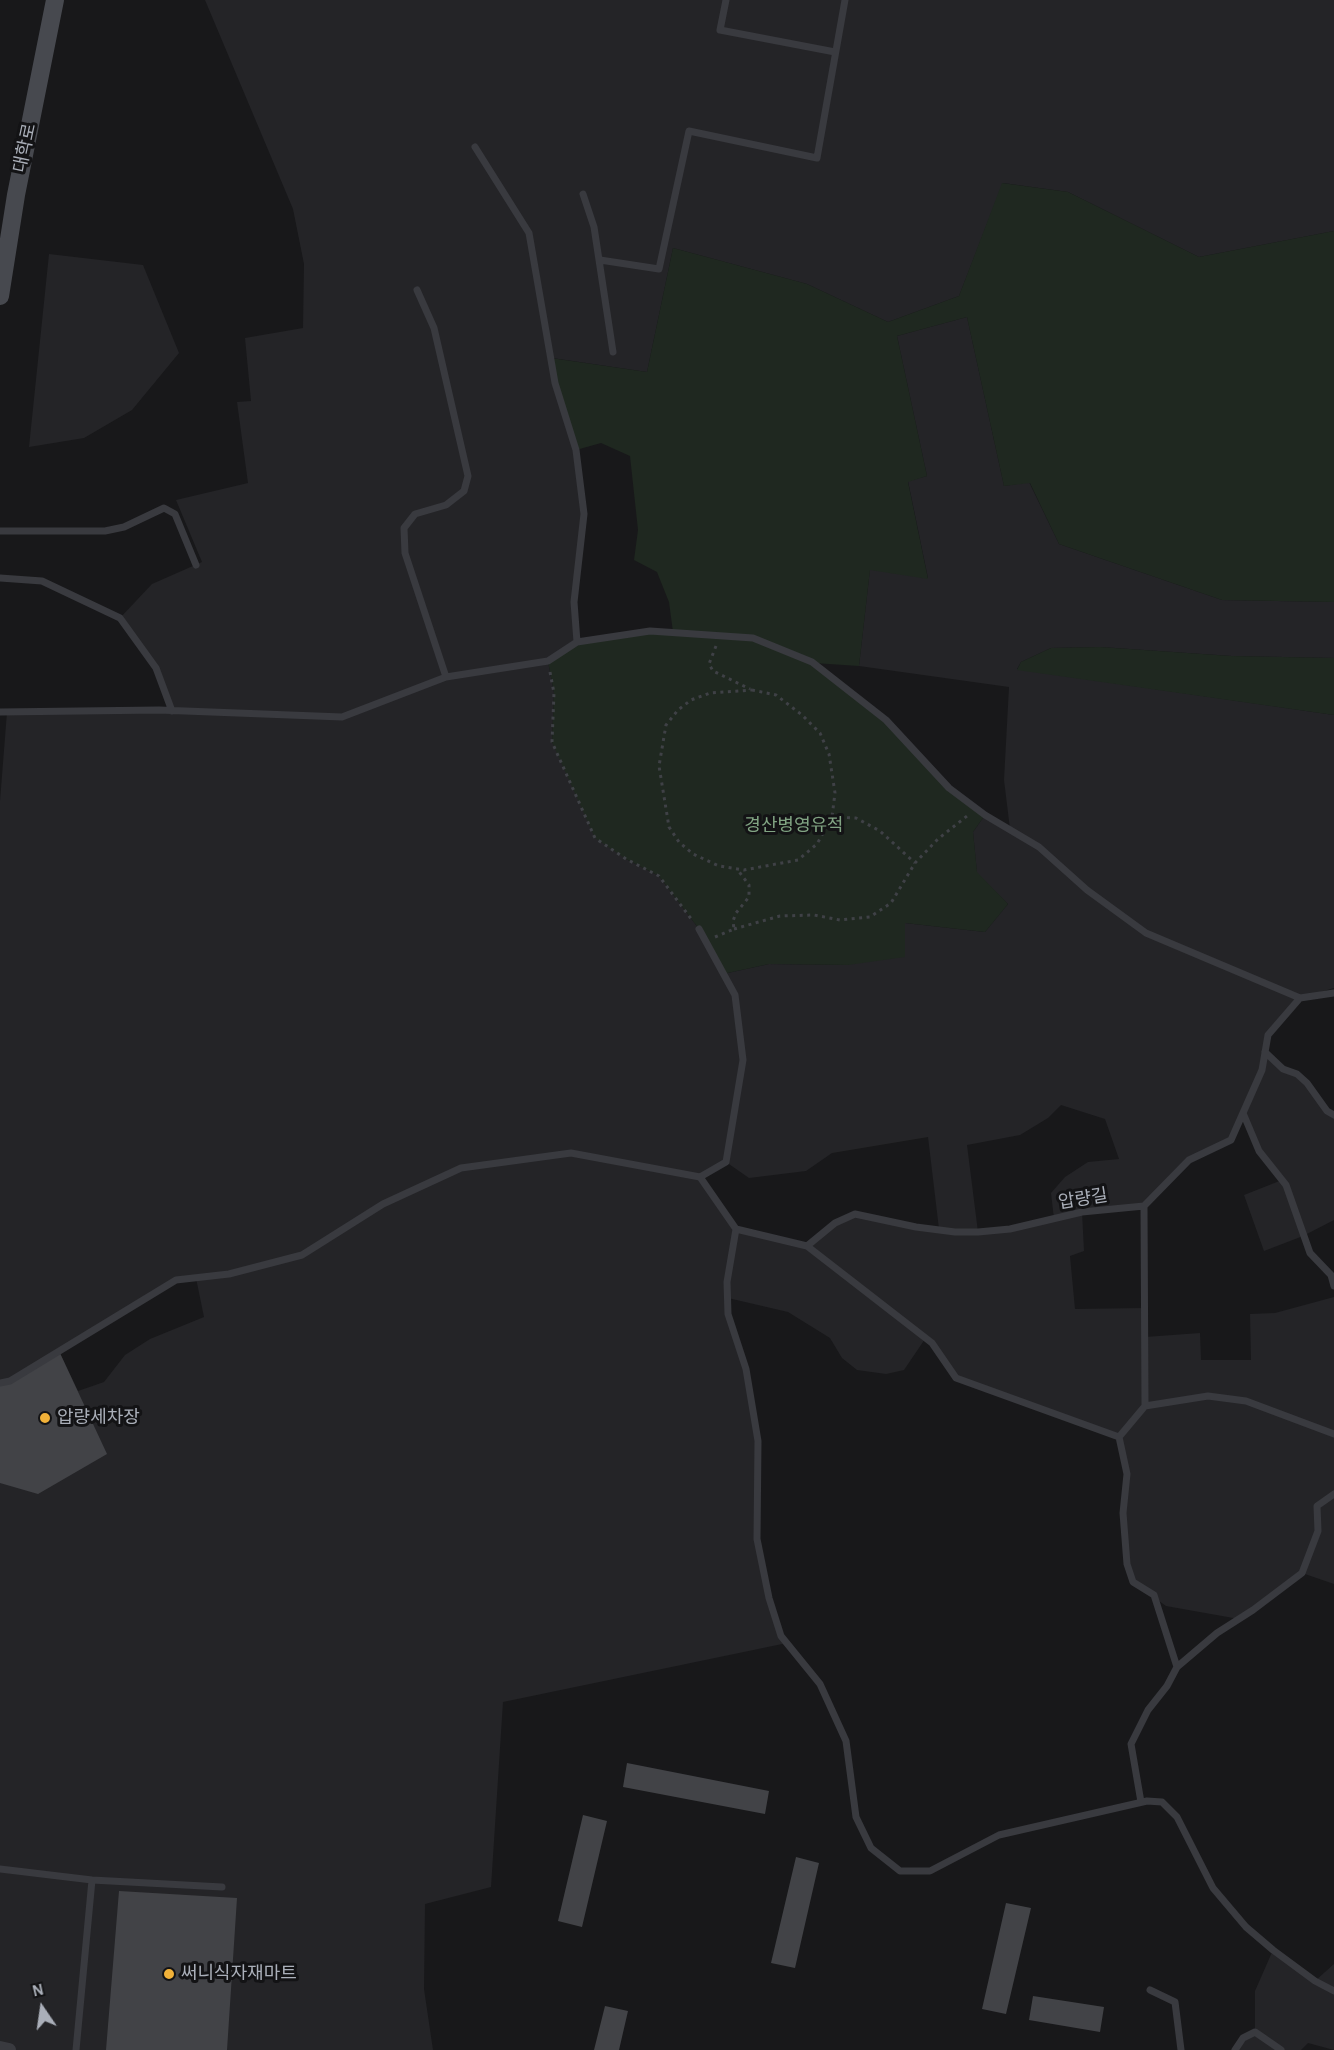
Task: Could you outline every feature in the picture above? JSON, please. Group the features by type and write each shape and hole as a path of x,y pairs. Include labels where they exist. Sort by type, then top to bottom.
{"main road":[{"name":"대학로","path":"0,296 4,242 55,0"}],"street":[{"path":"0,2048 9,2050"}],"lane":[{"path":"726,0 720,30 836,52"},
{"path":"600,260 659,269 688,131 817,158 845,0"},
{"path":"475,147 529,233 555,383 576,450 584,514 574,602 577,642"},
{"path":"583,194 600,260 614,351"},
{"path":"417,290 434,328 468,476 464,491 446,506 415,514 405,528 405,553 446,676"},
{"path":"0,531 105,531 124,527 164,508 175,513 196,565"},
{"path":"0,578 42,581 120,618 156,668 172,711"},
{"path":"0,712 172,711 342,717 446,676 548,661 577,642 650,631 753,638 812,662 886,720 949,788 977,809 1039,847 1087,890 1146,933 1300,998 1334,993"},
{"path":"0,1383 10,1381 176,1280 230,1274 302,1255 383,1204 461,1168 571,1153 700,1177 726,1162 743,1060 735,995 699,929"},
{"path":"1119,1437 1145,1406 1144,1206 1189,1160 1231,1140 1262,1070 1268,1035 1300,998"},
{"path":"1265,1052 1283,1069 1297,1074 1307,1083 1326,1111 1334,1115"},
{"path":"1244,1113 1258,1151 1286,1185 1310,1253 1332,1274 1334,1286"},
{"path":"700,1177 736,1229 807,1246 932,1343 956,1378 1119,1437"},
{"name":"압량길","path":"807,1246 835,1223 855,1214 916,1227 966,1232 1010,1229 1082,1212 1144,1206"},
{"path":"736,1229 728,1282 728,1314 746,1369 758,1441 757,1539 769,1598 781,1635 820,1684 846,1741 856,1817 871,1848 900,1871 930,1871 999,1835 1141,1802 1162,1802 1177,1817 1213,1888 1246,1927 1290,1963 1334,1991"},
{"path":"1145,1406 1208,1396 1246,1401 1334,1434"},
{"path":"1119,1437 1127,1474 1123,1513 1126,1564 1133,1582 1154,1595 1176,1667"},
{"path":"1141,1802 1131,1744 1148,1710 1167,1686 1176,1667 1216,1633 1253,1610 1302,1573 1318,1531 1317,1506 1334,1494"},
{"path":"0,1869 92,1880 222,1887"},
{"path":"76,2050 92,1880"},
{"path":"1150,1990 1175,2002 1181,2050"},
{"path":"1235,2050 1243,2038 1255,2032 1281,2050"}],"path":[{"path":"720,636 709,664 713,671 752,690 776,695 802,715 820,734 829,754 835,793 832,817 817,844 798,860 766,868 737,869 719,866 693,854 680,842 669,827 659,766 666,725 678,710 691,700 710,693 752,690"},
{"path":"548,661 554,693 552,742 595,838 626,859 659,876 699,929"},
{"path":"705,941 734,929 780,916 814,915 840,920 870,916 891,903 915,863 958,822 977,809"},
{"path":"832,817 856,818 880,831 915,863"},
{"path":"734,929 733,921 736,913 749,897 749,885 737,869"}],"shaded area":[{"path":"205,0 1334,0 1334,231 1199,257 1068,192 1003,183 959,296 888,322 807,284 673,248 647,372 552,358 576,450 584,514 574,602 577,642 548,661 554,693 552,742 626,859 659,876 699,929 723,974 769,964 848,965 905,923 985,932 1008,904 977,873 973,832 985,815 1010,829 1004,780 1009,687 859,666 870,569 928,578 908,481 927,476 897,336 967,317 1004,486 1029,482 1059,544 1222,600 1334,602 1334,658 1231,656 1100,647 1051,648 1021,662 1017,669 1334,715 1334,988 1300,998 1268,1035 1265,1052 1283,1069 1297,1074 1334,1115 1334,1220 1303,1236 1264,1251 1244,1195 1282,1180 1259,1151 1244,1114 1231,1140 1189,1160 1144,1206 1082,1212 1084,1251 1070,1256 1075,1309 1145,1308 1145,1337 1200,1333 1201,1360 1251,1360 1250,1314 1275,1313 1334,1297 1334,1584 1302,1573 1239,1619 1166,1606 1133,1582 1127,1564 1123,1513 1127,1474 1119,1437 956,1378 925,1339 904,1370 886,1374 857,1370 842,1358 830,1338 788,1312 728,1298 728,1314 746,1369 758,1441 757,1539 769,1598 787,1643 503,1702 491,1887 425,1904 424,1989 433,2050 9,2050 0,2048 0,801 7,712 172,710 156,668 120,618 152,584 202,562 176,500 248,483 237,402 251,401 245,338 303,328 304,264 293,209","holes":["1061,1105 1105,1119 1119,1159 1088,1162 1065,1177 1051,1193 1054,1219 978,1232 967,1145 1020,1135 1048,1118","928,1137 939,1229 855,1214 835,1223 807,1246 737,1229 700,1177 726,1162 749,1178 806,1171 832,1153","196,1278 204,1317 150,1339 125,1355 104,1382 78,1391 59,1351 176,1280"]},
{"path":"49,254 143,265 179,353 132,410 84,438 29,447"},
{"path":"1273,1950 1315,1981 1334,1964 1334,2050 1308,2043 1301,2050 1235,2050 1255,2032 1255,1991"}],"green space":[{"name":"경산병영유적","path":"1002,183 1068,192 1199,257 1334,231 1334,602 1222,600 1059,544 1030,483 1004,486 967,317 897,336 927,476 908,482 928,579 870,570 859,666 814,663 886,720 949,788 985,815 973,832 977,872 1008,904 985,932 905,923 905,957 848,965 769,964 723,974 699,929 659,876 626,859 595,838 552,742 554,693 548,661 571,646 650,631 673,632 669,602 657,572 634,560 638,530 630,456 601,443 576,450 551,358 647,372 673,248 807,284 888,322 959,296"},
{"path":"1100,647 1231,656 1334,658 1334,715 1017,670 1021,662 1051,648"}],"building":[{"name":"압량세차장","path":"59,1351 107,1454 38,1494 0,1483 0,1383"},
{"path":"627,1763 769,1791 765,1814 623,1787"},
{"path":"583,1815 607,1821 582,1927 558,1921"},
{"path":"796,1857 819,1863 795,1968 771,1963"},
{"path":"119,1891 237,1898 227,2050 106,2050"},
{"path":"1006,1903 1031,1908 1006,2014 982,2009"},
{"path":"1033,1996 1104,2007 1100,2032 1029,2020"},
{"path":"605,2006 628,2011 619,2050 594,2050"}],"place":[{"name":"압량세차장","path":"45,1418"},
{"name":"써니식자재마트","path":"169,1974"}]}
